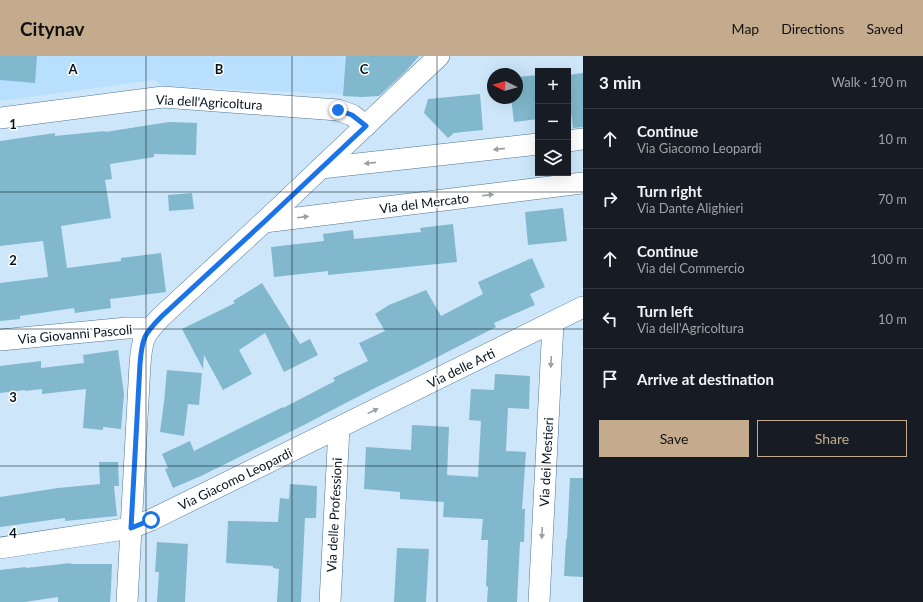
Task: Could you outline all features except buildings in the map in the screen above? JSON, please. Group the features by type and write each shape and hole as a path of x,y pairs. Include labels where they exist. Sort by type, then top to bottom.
{"street":[{"path":"127,602 141,348 144,337 150,328 439,56"},
{"name":"Via dell'Agricoltura","path":"0,118 163,97 338,110 352,115 366,126"},
{"path":"571,141 583,139"},
{"path":"321,168 535,144"},
{"name":"Via del Mercato","path":"264,222 583,183"},
{"name":"Via delle Arti","path":"338,428 583,307"},
{"name":"Via dei Mestieri","path":"539,602 553,323"},
{"name":"Via Giovanni Pascoli","path":"0,340 127,328 150,328"},
{"name":"Via Giacomo Leopardi","path":"0,548 131,528 151,520 338,428"},
{"name":"Via delle Professioni","path":"330,602 338,428"}],"shaded area":[{"path":"0,56 421,56 382,94 356,95 162,86 155,80 0,101"}],"route":[{"path":"151,520 131,528 141,348 144,337 150,328 162,316 366,126 352,115 338,110"}]}
